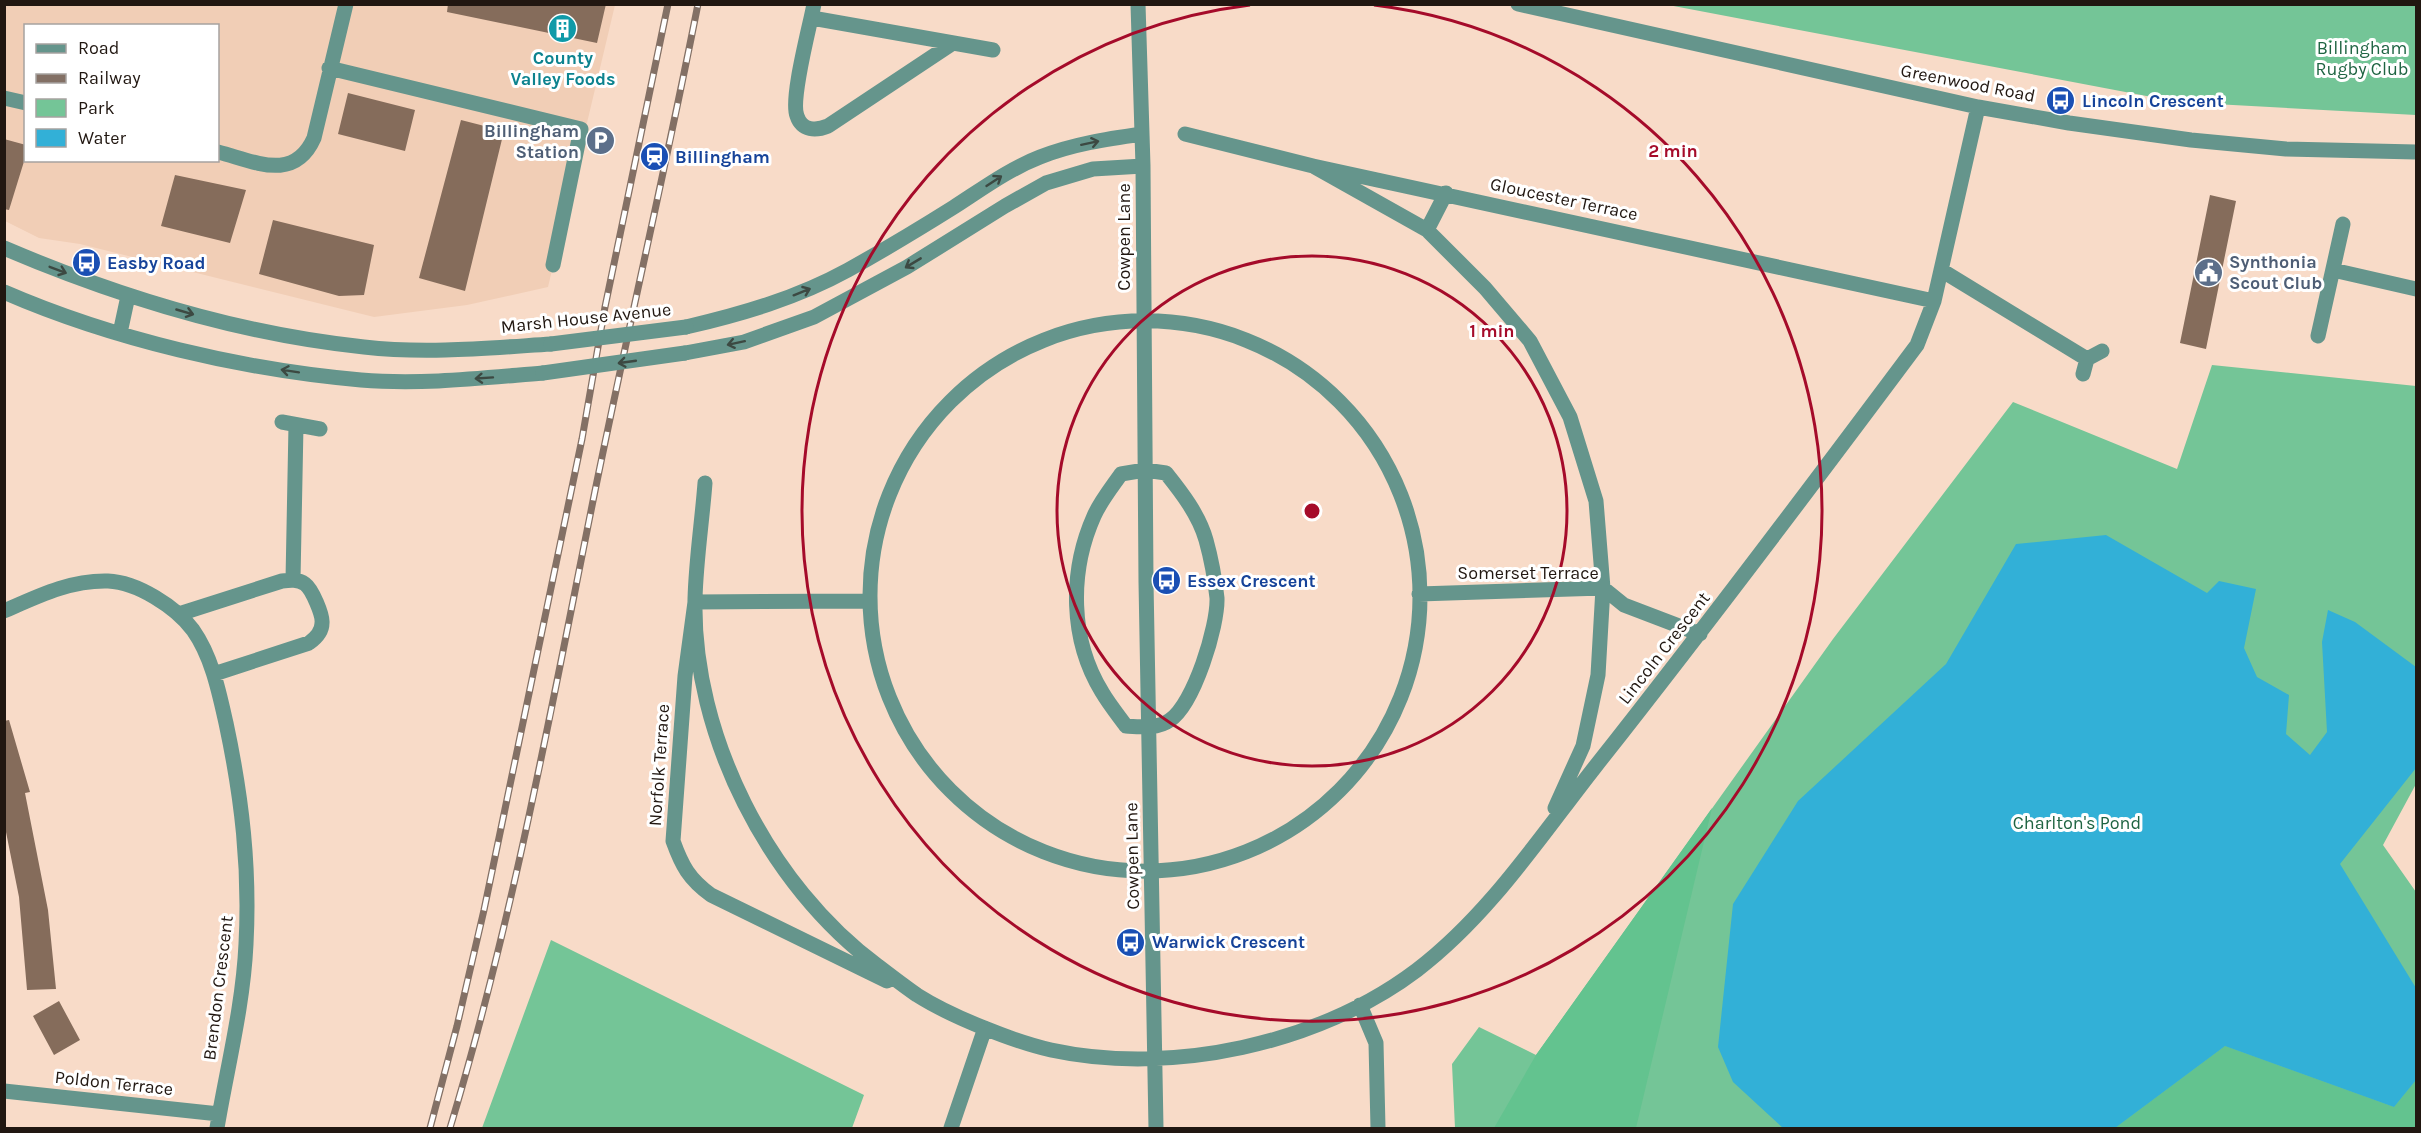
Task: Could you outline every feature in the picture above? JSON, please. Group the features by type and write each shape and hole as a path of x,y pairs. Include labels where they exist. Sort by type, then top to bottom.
{"street":[{"path":"219,152 267,166 280,167 308,152 314,138 346,4"},
{"name":"Cowpen Lane","path":"1138,4 1143,166 1145,470 1156,1128"},
{"name":"Greenwood Road","path":"1518,4 1978,106 2191,140 2286,149 2416,152"},
{"path":"953,43 828,126 817,130 806,127 797,116 796,98 813,11 993,50"},
{"path":"330,68 581,129 553,265"},
{"path":"4,98 24,103"},
{"name":"Lincoln Crescent","path":"1155,1059 1239,1050 1298,1033 1360,1005 1416,971 1476,918 1700,634 1917,345 1935,301 1978,106"},
{"name":"Marsh House Avenue","path":"4,248 128,296 211,319 288,336 366,347 463,350 551,344 686,327 739,315 815,286 890,246 1008,172 1040,157 1088,142 1142,134"},
{"name":"Gloucester Terrace","path":"1185,134 1313,166 1446,193 1935,301"},
{"path":"4,292 40,308 120,333 224,359 362,380 434,382 543,373 685,353 744,342 814,317 898,272 1046,183 1093,169 1143,166"},
{"path":"1313,166 1427,230 1485,288 1530,341 1570,417 1596,501 1603,588 1598,675 1583,746 1545,830"},
{"path":"1427,230 1446,193"},
{"path":"2318,336 2343,224"},
{"path":"1941,270 2085,366 2102,351"},
{"path":"2333,270 2416,289"},
{"path":"120,333 128,296"},
{"path":"1114,320 1143,320 1225,333 1280,358 1334,396 1371,438 1404,501 1416,553 1419,594 1418,642 1403,698 1374,752 1340,795 1295,831 1251,850 1184,869 1152,870 1110,870 1064,862 997,829 962,801 927,764 910,740 890,699 879,665 868,601 871,564 883,513 910,450 935,416 967,385 1005,357 1042,338 1078,326 1114,320"},
{"path":"293,580 289,423 320,429"},
{"path":"1145,470 1166,473 1187,500 1206,538 1217,600 1206,658 1189,698 1170,720 1150,727 1126,726 1101,691 1087,659 1077,618 1078,567 1094,516 1121,474 1145,470"},
{"path":"705,483 695,602 700,662 717,740 734,783 759,832 787,873 830,923 866,957 920,997 985,1028 1050,1050 1122,1059 1155,1059"},
{"path":"179,614 282,581 293,580 303,583 312,590 322,622 316,638 309,643 214,674"},
{"name":"Brendon Crescent","path":"4,611 53,590 78,583 110,581 136,589 162,601 179,614 202,644 214,674 237,774 248,863 246,946 236,1031 218,1121"},
{"name":"Somerset Terrace","path":"1419,594 1603,588 1624,605 1700,634"},
{"path":"695,602 868,601"},
{"name":"Norfolk Terrace","path":"695,602 685,676 673,841 682,865 695,884 711,895 920,997"},
{"path":"1360,1005 1376,1043 1378,1128"},
{"path":"951,1128 985,1028"},
{"name":"Poldon Terrace","path":"4,1092 218,1121"}],"shaded area":[{"path":"4,5 615,5 548,287 467,305 374,317 80,244 39,238 5,221"}],"green space":[{"name":"Billingham Rugby Club","path":"1663,4 2416,5 2416,115 2178,102"},
{"name":"Charlton's Pond","path":"2212,365 2416,386 2416,784 2383,845 2416,892 2416,1128 1455,1128 1452,1064 1479,1027 1536,1055 1833,639 2013,402 2177,469"},
{"path":"1712,808 1636,1128 1494,1128 1536,1055"},
{"path":"551,940 864,1095 852,1128 482,1128"},
{"path":"2225,1046 2394,1107 2416,1080 2416,1128 2115,1128"}],"water":[{"name":"Charlton's Pond","path":"2106,535 2207,593 2219,581 2256,589 2244,648 2257,677 2289,695 2286,734 2310,755 2327,732 2322,642 2328,610 2355,622 2416,667 2416,768 2340,864 2416,988 2416,1080 2394,1107 2225,1046 2115,1128 1783,1128 1733,1082 1718,1047 1733,904 1798,801 1946,664 2016,544"}],"building":[{"name":"County Valley Foods","path":"448,4 606,4 597,43 447,12"},
{"path":"348,93 415,110 405,151 338,134"},
{"path":"461,120 504,131 465,291 419,278"},
{"path":"4,139 24,144 24,161 9,210 4,209"},
{"path":"175,175 246,190 230,243 161,226"},
{"name":"Synthonia Scout Club","path":"2210,195 2236,201 2206,349 2180,343"},
{"path":"273,220 374,245 364,295 339,296 259,274"},
{"path":"9,720 30,792 25,793 48,910 56,989 27,990 19,897 4,822 4,721"},
{"path":"59,1001 80,1040 54,1055 33,1016"}],"railway":[{"path":"430,1128 484,910 582,439 605,307 668,4"},
{"path":"450,1128 493,971 530,811 698,4"}],"place":[{"name":"County Valley Foods","path":"563,29"},
{"name":"Lincoln Crescent","path":"2061,101"},
{"name":"Billingham Station","path":"600,141"},
{"name":"Billingham","path":"654,157"},
{"name":"Easby Road","path":"86,263"},
{"name":"Synthonia Scout Club","path":"2208,272"},
{"name":"Essex Crescent","path":"1166,581"},
{"name":"Warwick Crescent","path":"1131,942"}]}
